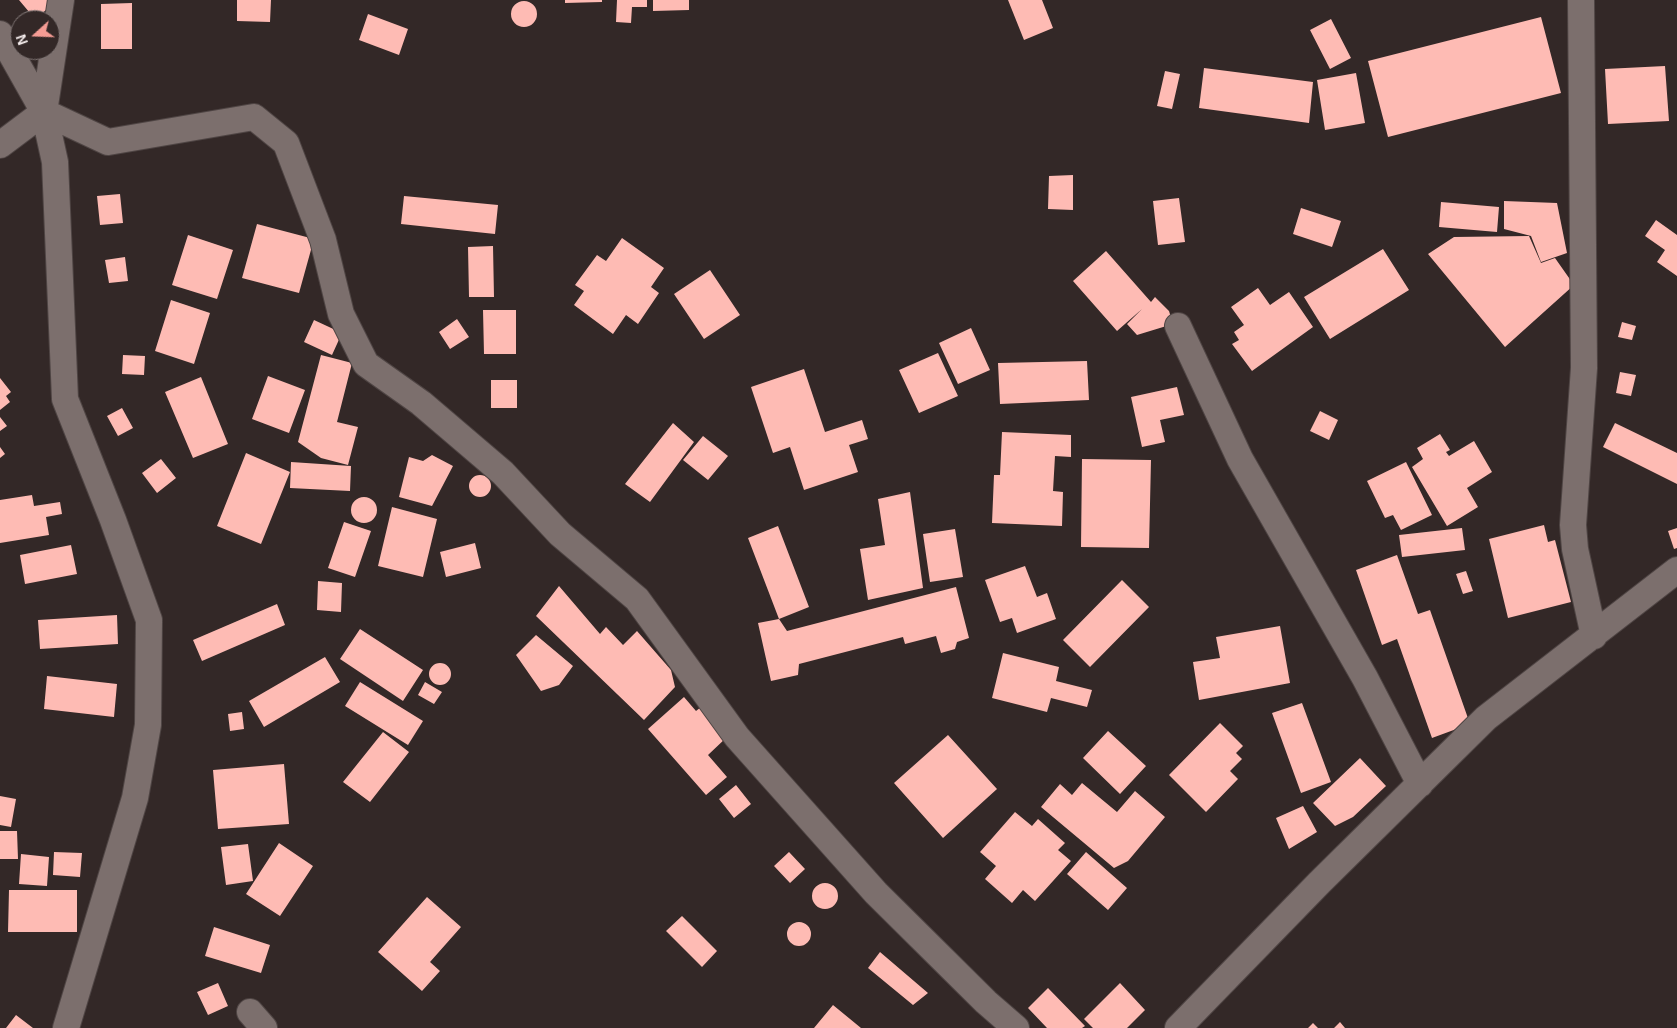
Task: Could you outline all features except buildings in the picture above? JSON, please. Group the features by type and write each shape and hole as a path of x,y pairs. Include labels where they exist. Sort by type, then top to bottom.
{"street":[{"path":"0,144 44,112 61,0"},
{"path":"1581,0 1584,368 1573,525 1575,549 1594,636"},
{"path":"0,34 44,112 55,162 65,399 113,520 148,620 148,725 134,798 66,1028"},
{"path":"44,112 108,142 254,116 286,143 323,240 342,314 366,364 421,404 502,473 560,534 636,599 737,737 876,893 986,1002 1016,1028"},
{"path":"1178,326 1240,459 1365,678 1420,784"},
{"path":"1178,1028 1319,883 1486,718 1677,570"}]}
